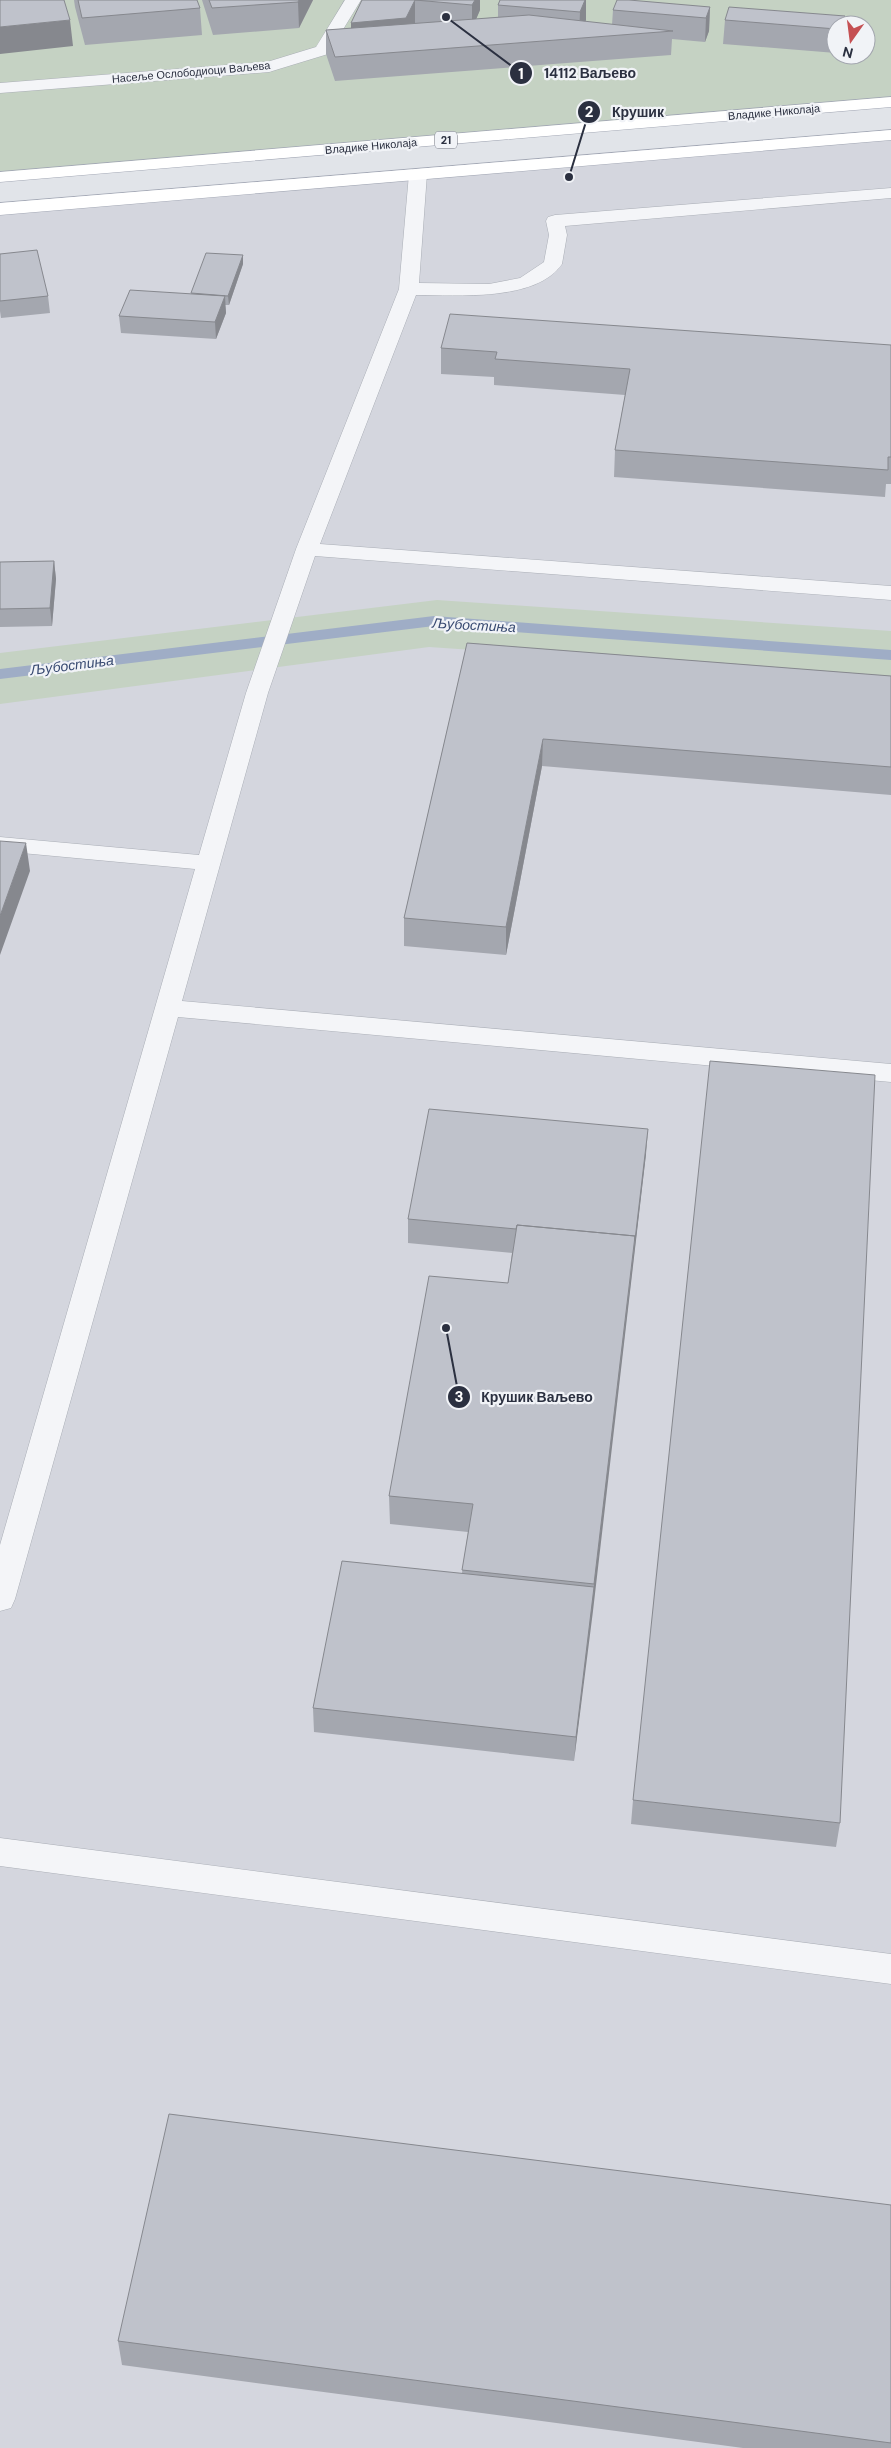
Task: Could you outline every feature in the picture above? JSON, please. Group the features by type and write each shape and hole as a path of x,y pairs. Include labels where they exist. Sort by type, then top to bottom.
{"main road":[{"name":"Владике Николаја","path":"0,177 891,102"},
{"path":"0,209 891,135"}],"lane":[{"name":"Насеље Ослободиоци Ваљева","path":"0,88 269,67 322,50 353,0"},
{"path":"0,1599 166,1008 257,693 307,549 409,289 418,174"},
{"path":"409,289 489,290 526,282 553,264 558,235 555,221 891,193"},
{"path":"307,549 891,593"},
{"path":"0,844 208,863"},
{"path":"166,1008 891,1073"},
{"path":"0,1852 891,1970"}],"shaded area":[{"path":"891,135 891,2448 0,2448 0,209"}],"green space":[{"path":"0,0 891,0 891,106 0,177"},
{"path":"437,600 891,631 891,678 429,647 0,704 0,653"}],"building":[{"path":"0,0 64,0 70,20 0,27"},
{"path":"78,0 197,0 200,8 82,18"},
{"path":"209,0 299,0 298,2 212,8"},
{"path":"362,0 415,0 406,18 351,23"},
{"path":"415,0 475,0 472,5"},
{"path":"500,0 585,0 580,12 498,5"},
{"path":"617,0 710,7 706,18 613,10"},
{"path":"729,7 832,15 826,15 826,28 725,20"},
{"path":"529,15 673,31 335,57 326,30"},
{"path":"37,250 48,296 0,301 0,254"},
{"path":"206,253 243,255 228,296 191,293"},
{"path":"130,290 225,296 215,322 119,316"},
{"path":"450,314 891,345 891,457 888,457 888,470 615,450 630,369 495,359 497,352 441,348"},
{"path":"54,561 50,608 0,609 0,562"},
{"path":"467,643 891,676 891,767 543,739 506,927 404,918"},
{"path":"0,841 26,843 0,916"},
{"path":"710,1061 875,1075 840,1823 633,1800"},
{"path":"429,1109 648,1129 635,1240 635,1236 517,1225 516,1229 408,1219"},
{"path":"517,1225 635,1236 594,1584 462,1570 473,1504 389,1496 429,1276 508,1283"},
{"path":"342,1561 594,1587 576,1737 313,1708"},
{"path":"169,2114 891,2205 891,2443 118,2341"}],"waterway":[{"name":"Љубостиња","path":"0,674 434,621 891,655"}],"place":[{"name":"14112 Ваљево","path":"446,17"},
{"name":"Крушик","path":"569,177"},
{"name":"Крушик Ваљево","path":"446,1328"}]}
